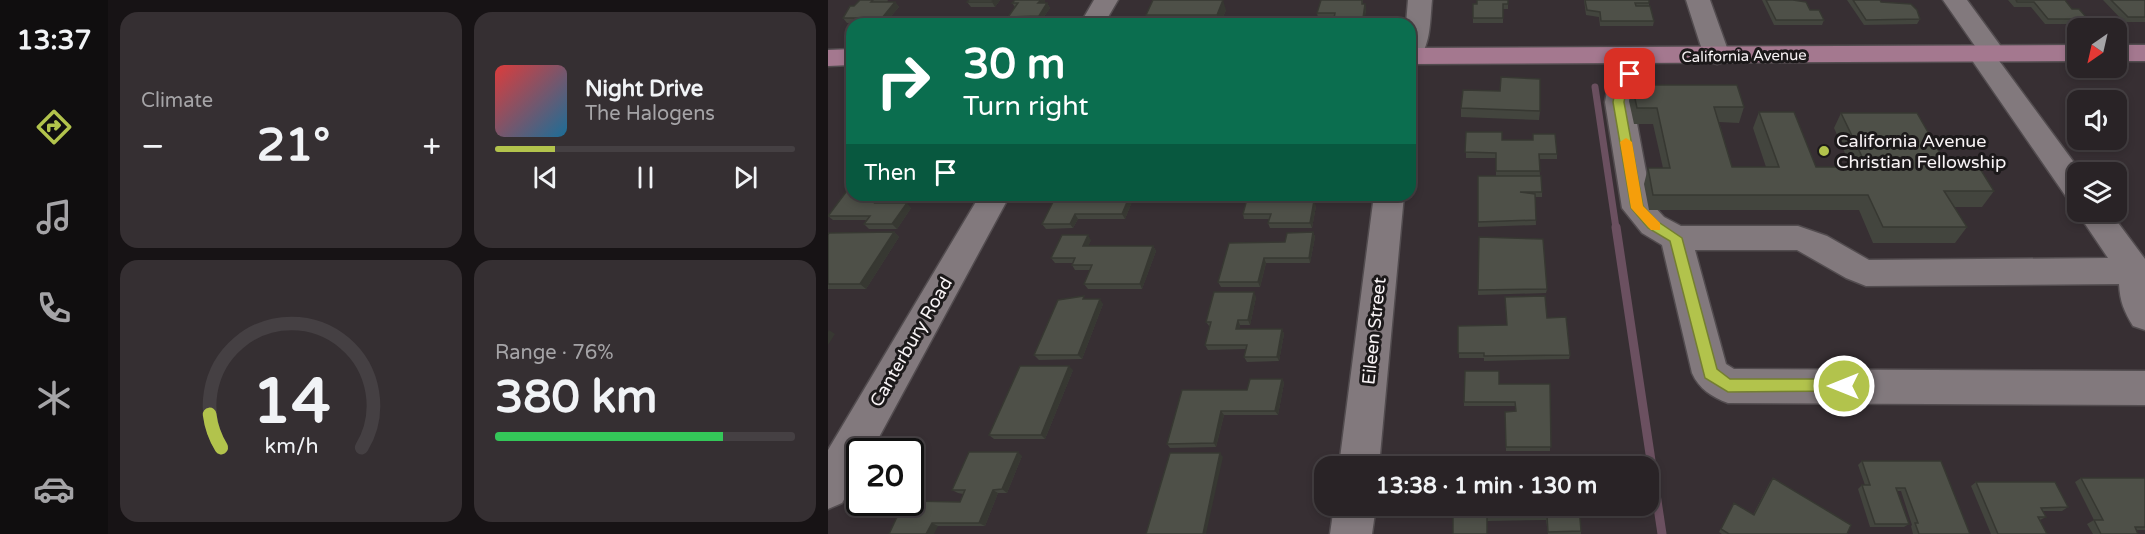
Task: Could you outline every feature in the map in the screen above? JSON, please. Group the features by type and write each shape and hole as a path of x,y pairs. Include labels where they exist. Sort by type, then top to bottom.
{"main road":[{"name":"California Avenue","path":"1416,55 1717,56 2067,53"},
{"path":"2127,53 2145,53"},
{"path":"828,58 846,57"}],"street":[{"path":"1096,18 1106,0"},
{"path":"1416,38 1420,0"},
{"path":"1698,0 1717,56"},
{"path":"1954,0 2067,174"},
{"path":"1639,56 1620,92 1619,102 1637,208 1653,225 1676,238 1798,238 1811,241 1853,268 1866,273 2136,271"},
{"name":"Canterbury Road","path":"828,489 992,201"},
{"name":"Eileen Street","path":"1360,456 1388,201"},
{"path":"2100,222 2136,271 2137,303 2145,316"},
{"path":"1676,238 1710,373 1728,386 2145,388"},
{"path":"1352,534 1354,516"}],"building":[{"path":"860,0 895,2 882,18 843,18 850,6 854,6"},
{"path":"969,0 993,0 992,2 967,2"},
{"path":"1015,0 1041,0 1038,3 1047,3 1039,16 1008,17 1018,3 1012,3"},
{"path":"1153,0 1223,0 1217,15 1146,15"},
{"path":"1321,0 1362,0 1362,4 1365,4 1363,18 1334,18 1335,13 1317,13"},
{"path":"1477,0 1508,0 1508,4 1503,4 1503,18 1473,18 1473,4 1477,4"},
{"path":"1585,0 1649,0 1649,3 1635,3 1636,6 1650,6 1654,21 1601,21 1600,12 1587,10"},
{"path":"1766,0 1806,2 1810,10 1819,10 1824,20 1776,20"},
{"path":"1853,0 1880,0 1881,2 1911,4 1917,10 1920,19 1866,20"},
{"path":"2016,0 2065,0 2072,9 2079,9 2087,18 2048,19 2034,2 2017,2"},
{"path":"2111,0 2145,0 2145,17 2128,17"},
{"path":"1501,77 1540,79 1540,111 1461,108 1463,90 1500,91"},
{"path":"1632,85 1737,85 1744,107 1714,107 1732,167 1779,167 1759,112 1794,112 1816,167 1867,167 1841,113 1917,113 1948,167 1979,167 1994,191 1944,191 1967,227 1883,227 1868,195 1653,195 1648,168 1670,168 1657,108 1637,108"},
{"path":"1466,132 1502,132 1502,140 1533,140 1533,134 1555,134 1557,154 1539,154 1540,171 1496,171 1496,153 1465,152"},
{"path":"1478,176 1541,176 1542,192 1520,192 1535,194 1536,220 1478,222"},
{"path":"846,192 846,201 907,203 892,224 864,224 870,216 828,216"},
{"path":"1127,201 1122,214 1075,214 1070,224 1042,224 1053,202"},
{"path":"1246,201 1314,201 1310,223 1268,223 1271,214 1243,214"},
{"path":"894,232 860,284 828,284 829,233"},
{"path":"1313,232 1309,258 1264,258 1258,282 1218,282 1229,243 1285,242 1287,233"},
{"path":"1062,235 1088,235 1083,246 1153,246 1140,284 1084,284 1092,265 1072,265 1075,258 1051,258"},
{"path":"1479,237 1543,239 1547,289 1478,290"},
{"path":"1214,292 1254,292 1248,320 1238,320 1236,329 1282,329 1277,357 1244,357 1247,345 1205,345 1211,322 1206,322"},
{"path":"1084,296 1083,299 1100,299 1078,355 1034,355 1058,300"},
{"path":"1545,296 1547,318 1566,317 1570,355 1484,356 1484,353 1458,353 1458,326 1507,325 1505,297"},
{"path":"1020,366 1069,366 1041,435 989,435"},
{"path":"1465,371 1499,371 1499,384 1550,384 1551,447 1506,447 1505,412 1516,411 1515,402 1464,402"},
{"path":"1250,379 1282,379 1275,411 1221,411 1214,443 1167,444 1182,390 1247,390"},
{"path":"969,452 1018,452 1002,489 993,490 979,523 932,523 926,534 889,534 897,516 924,516 924,501 960,502 965,490 952,490"},
{"path":"1170,453 1220,453 1203,534 1146,534"},
{"path":"1862,461 1941,461 1970,534 1919,534 1915,523 1918,523 1905,488 1896,488 1909,524 1875,524 1862,485 1870,485"},
{"path":"1773,478 1851,525 1847,534 1729,534 1721,529 1734,503 1754,515"},
{"path":"2081,478 2145,478 2145,527 2135,527 2138,534 2101,534 2094,520 2103,520"},
{"path":"1976,482 2055,482 2068,507 2041,508 2046,517 2038,517 2047,534 1998,534"},
{"path":"1453,516 1547,516 1487,517 1487,534 1453,534"},
{"path":"1547,516 1580,516 1581,531 1548,532"}],"waterway":[{"path":"1595,87 1616,228"},
{"path":"1616,227 1662,534"}],"slow traffic":[{"path":"1626,142 1637,208 1655,226"}],"place":[{"name":"California Avenue Christian Fellowship","path":"1824,151"}],"route":[{"path":"1630,74 1620,92 1619,102 1637,208 1653,225 1676,238 1710,373 1728,386 1844,386"}]}
